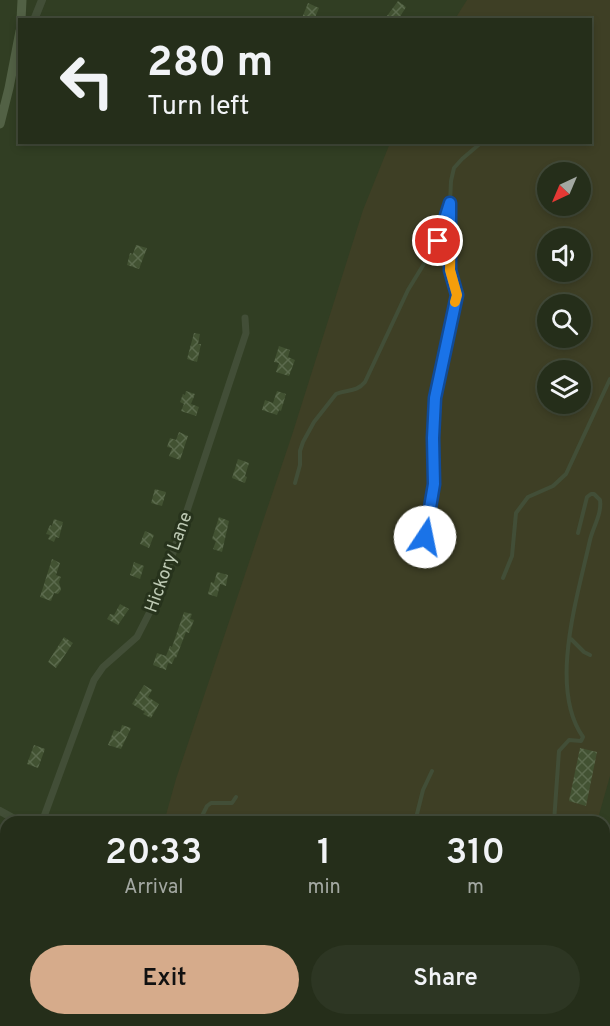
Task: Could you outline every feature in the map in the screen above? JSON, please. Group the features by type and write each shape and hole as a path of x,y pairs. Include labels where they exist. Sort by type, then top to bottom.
{"main road":[{"path":"21,18 22,0"},
{"path":"0,124 18,38"}],"street":[{"path":"35,18 42,0"},
{"name":"Hickory Lane","path":"44,816 94,680 103,667 137,637 160,592 246,333 245,318"}],"lane":[{"path":"425,537 434,484 435,398 457,295 450,270 451,181 454,168 480,144"},
{"path":"295,483 300,465 300,451 307,433 336,394 353,392 365,382 408,290 438,241 450,203"},
{"path":"503,578 512,556 516,513 519,507 528,497 553,486 566,474 610,379"},
{"path":"554,816 559,751 569,740 581,741 583,737 573,721 567,695 566,666 573,616 592,531 601,507 600,501 594,494 587,497 578,532"},
{"path":"571,639 590,655"},
{"path":"416,816 423,790 432,771"},
{"path":"202,816 211,802 232,803 236,797"}],"green space":[{"path":"467,0 610,0 610,776 599,816 166,816 176,779 292,435 363,210 390,144 592,144 592,18 456,18"}],"building":[{"path":"398,1 406,7 399,18 385,18"},
{"path":"308,3 319,8 315,18 302,18"},
{"path":"136,245 147,248 139,269 127,265 130,253 133,254"},
{"path":"194,333 200,334 198,344 201,344 197,362 187,359"},
{"path":"279,346 290,350 288,357 295,360 289,376 276,372 279,363 274,362"},
{"path":"186,391 195,394 191,404 199,407 196,416 181,411 184,404 180,402"},
{"path":"277,391 286,394 281,411 279,410 277,415 262,410 265,400 273,403"},
{"path":"179,432 188,436 180,460 169,456 172,448 167,447 170,438 176,440"},
{"path":"238,459 249,463 245,483 232,478"},
{"path":"155,489 166,492 162,506 151,503"},
{"path":"219,517 229,521 222,552 213,549 216,541 212,539"},
{"path":"54,519 63,522 59,538 56,537 54,542 48,539 50,535 46,534"},
{"path":"145,531 154,535 149,548 140,544"},
{"path":"52,559 60,563 56,575 61,577 59,582 61,590 58,594 54,593 51,601 40,597"},
{"path":"134,562 144,566 140,579 130,575"},
{"path":"217,572 228,575 226,586 220,584 217,597 208,594"},
{"path":"120,604 129,609 118,625 107,619 110,614 114,615"},
{"path":"184,612 192,614 190,619 194,620 189,633 186,632 176,658 172,664 168,663 166,670 153,665 157,653 166,656 170,646 172,647"},
{"path":"64,637 73,643 56,668 48,662"},
{"path":"144,685 152,690 148,697 159,704 151,718 132,704"},
{"path":"122,725 131,728 121,749 108,745 114,730 120,732"},
{"path":"34,745 45,749 38,768 27,764"},
{"path":"580,748 597,752 586,806 569,801"}],"slow traffic":[{"path":"451,227 450,270 457,295 455,302"}],"route":[{"path":"425,537 434,484 433,411 457,295 450,270 450,203 438,241"}]}
